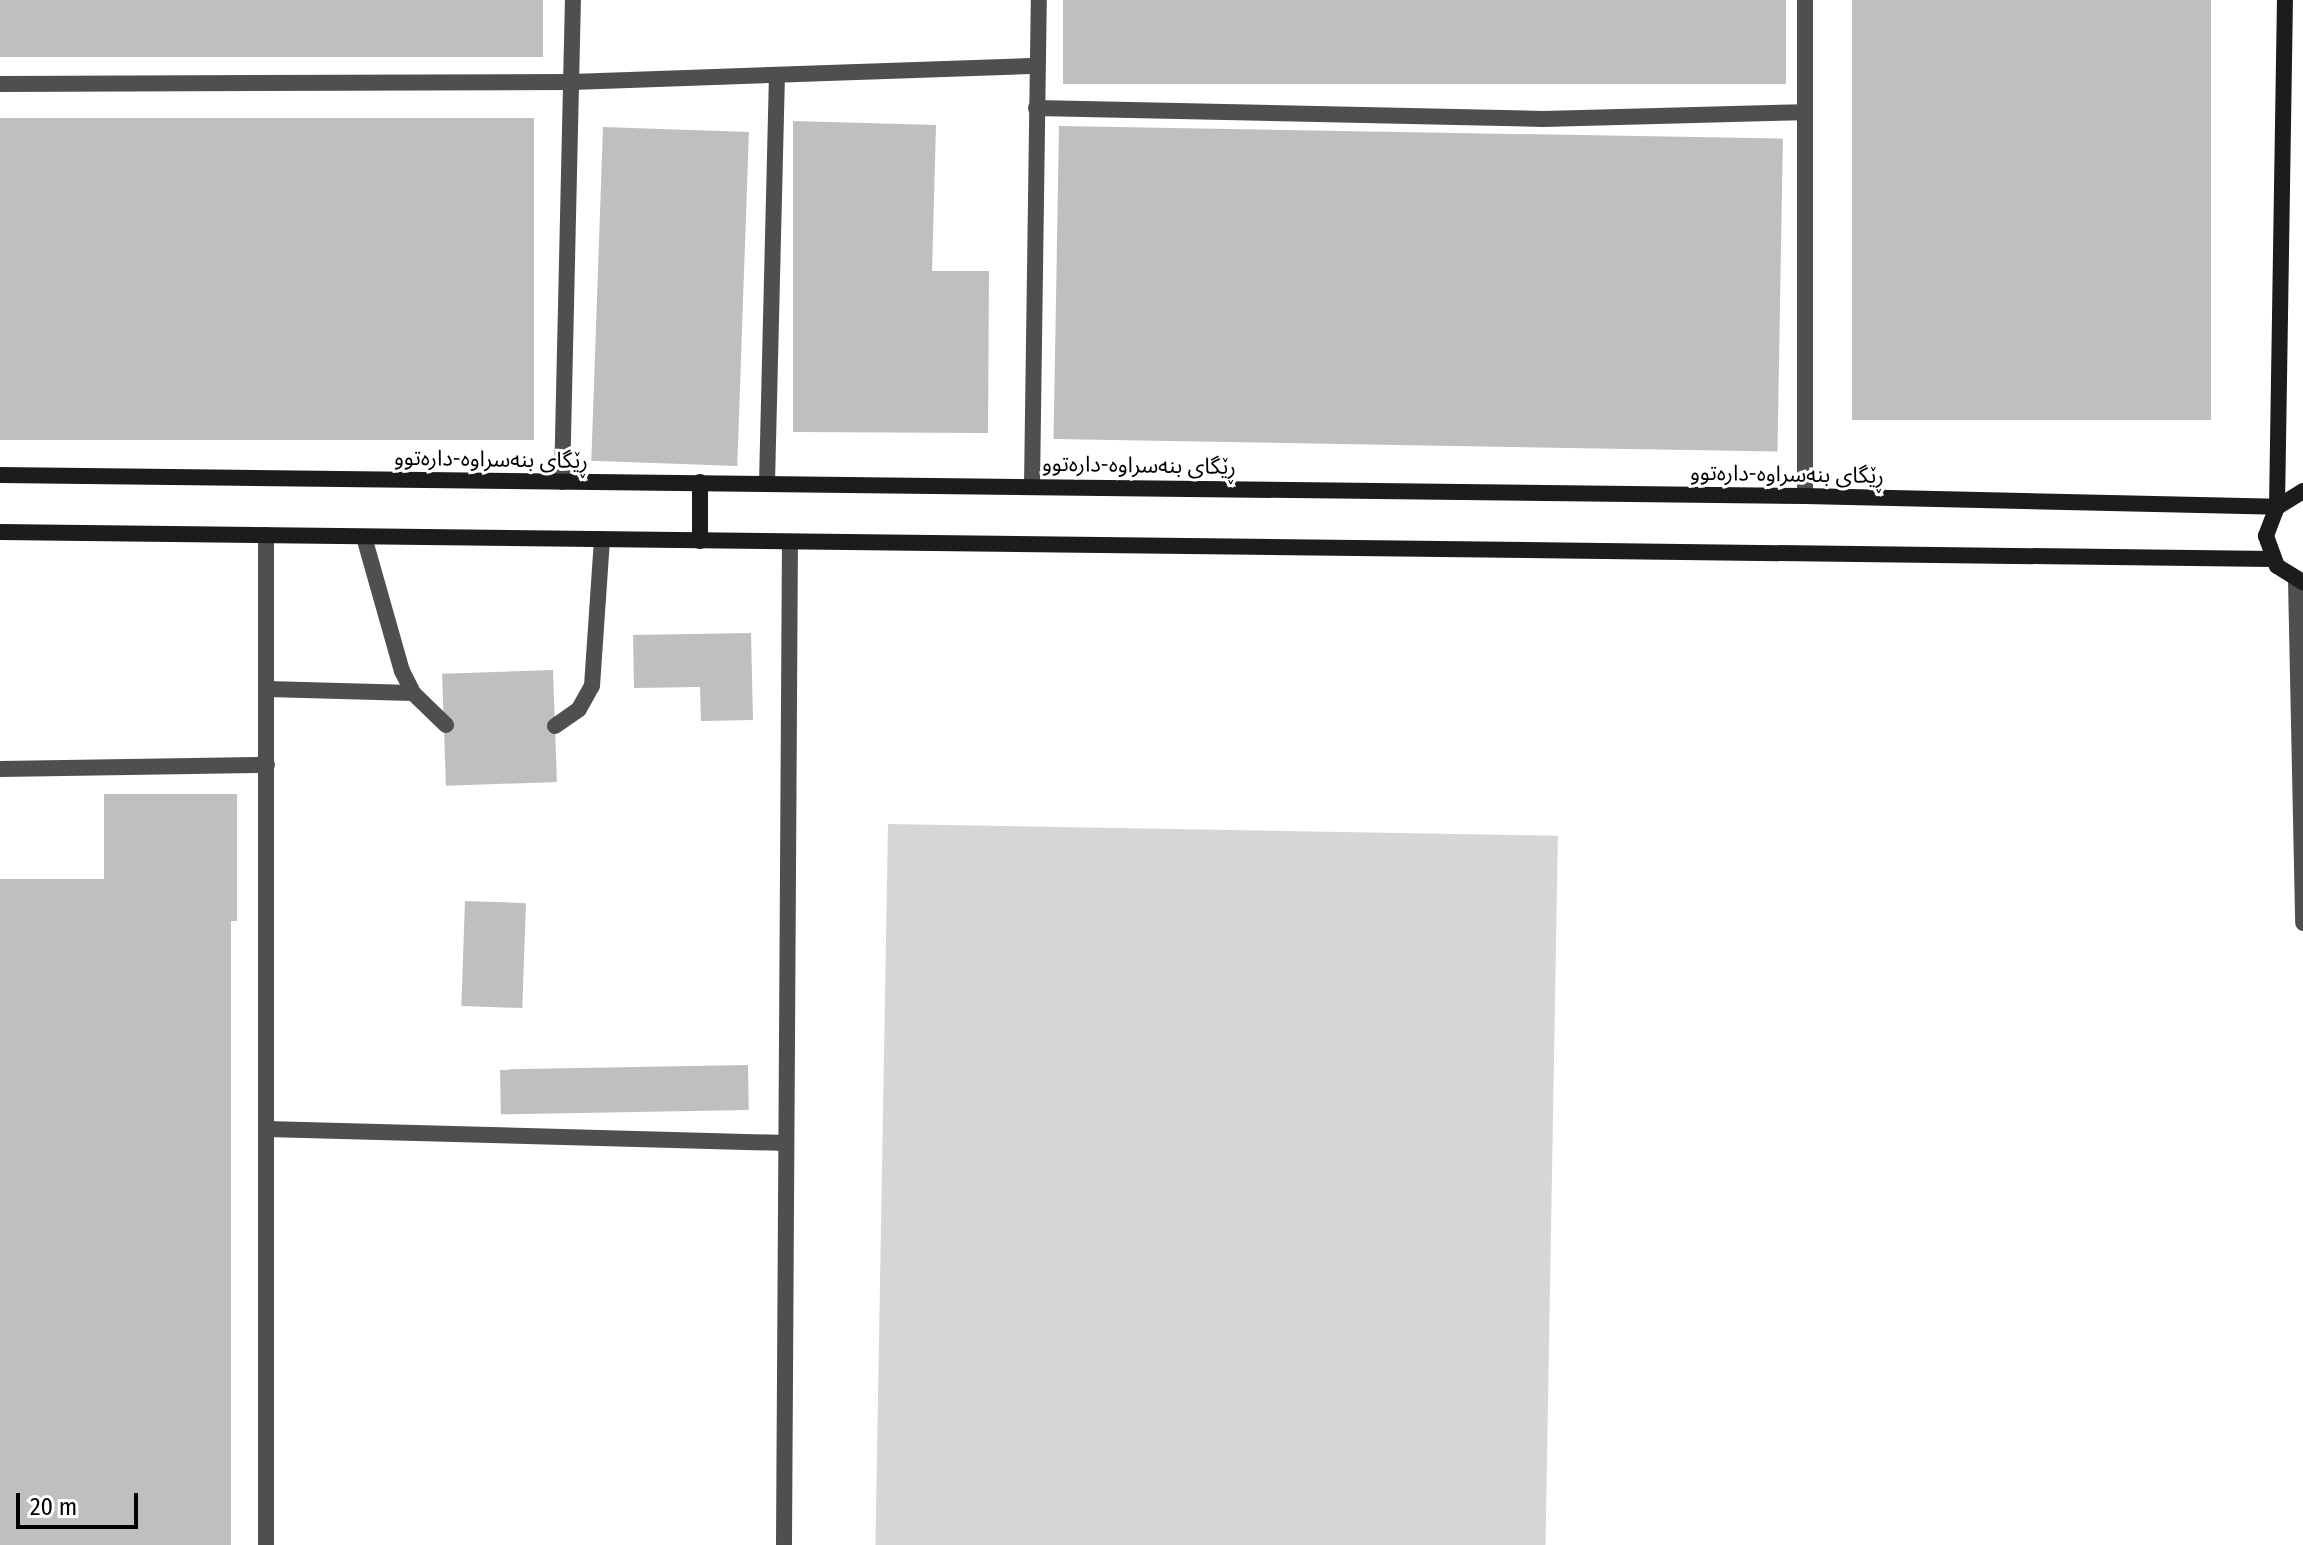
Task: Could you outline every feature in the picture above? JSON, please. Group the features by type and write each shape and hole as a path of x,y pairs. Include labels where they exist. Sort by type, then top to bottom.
{"street":[{"path":"562,482 573,0"},
{"path":"1032,486 1039,0"},
{"path":"1805,0 1805,496"},
{"path":"2285,0 2277,507 2266,536 2273,559 2300,581 2303,923"},
{"path":"0,84 572,82 1037,66"},
{"path":"767,483 777,76"},
{"path":"1036,108 1543,119 1804,112"},
{"name":"ڕێگای بنەسراوە-دارەتوو","path":"0,475 1805,496 2277,507"},
{"path":"700,482 700,541"},
{"path":"2277,507 2303,491"},
{"path":"0,532 2273,559"},
{"path":"266,535 266,1545"},
{"path":"364,537 380,605 413,693 446,725"},
{"path":"555,726 579,709 592,686 602,539"},
{"path":"784,1545 790,542"},
{"path":"267,689 413,693"},
{"path":"0,769 267,765"},
{"path":"266,1129 786,1143"}],"shaded area":[{"path":"888,824 1558,836 1546,1545 875,1545"}],"building":[{"path":"0,0 543,0 543,57 0,57"},
{"path":"1063,0 1786,0 1786,84 1063,84"},
{"path":"1852,0 2211,0 2211,420 1852,420"},
{"path":"0,118 534,118 534,440 0,440"},
{"path":"793,121 936,125 932,271 989,271 988,433 793,432"},
{"path":"1059,126 1783,139 1777,452 1054,439"},
{"path":"603,127 749,132 737,466 591,461"},
{"path":"751,633 753,720 701,721 700,687 634,688 633,635"},
{"path":"553,670 557,782 446,786 442,674"},
{"path":"104,794 237,794 237,921 231,921 231,1545 0,1545 0,879 104,879"},
{"path":"465,901 526,903 522,1008 461,1006"},
{"path":"748,1065 749,1110 501,1114 500,1069"}]}
